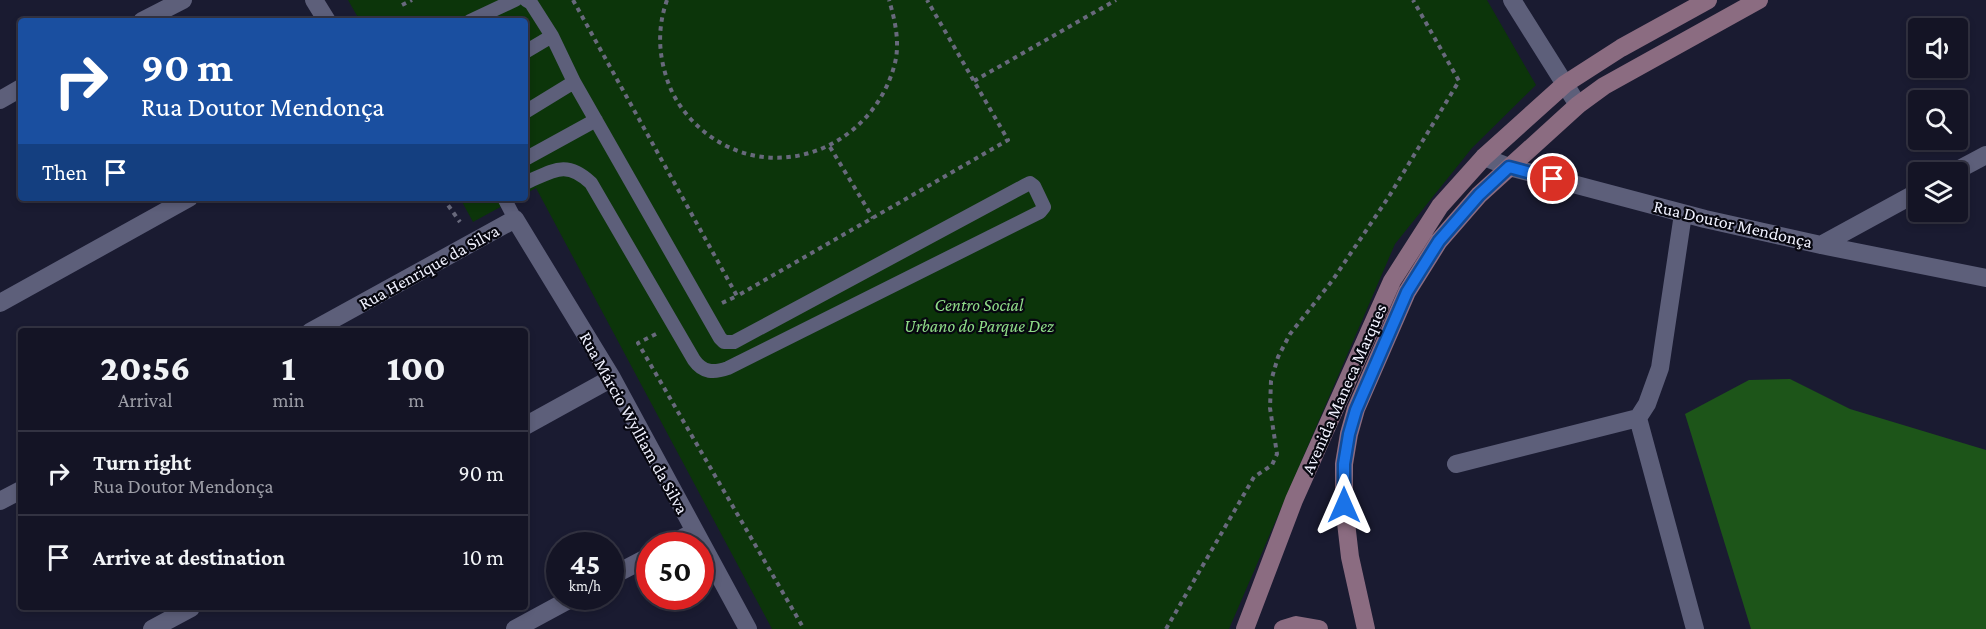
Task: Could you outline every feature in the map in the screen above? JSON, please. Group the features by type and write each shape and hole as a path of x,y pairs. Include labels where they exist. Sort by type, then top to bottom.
{"main road":[{"name":"Avenida Maneca Marques","path":"1245,629 1294,500 1392,281 1440,206 1484,157 1565,84 1621,48 1708,0"},
{"name":"Avenida Maneca Marques","path":"1366,629 1350,557 1344,505 1344,464 1356,410 1407,292 1439,241 1479,195 1578,105 1604,86 1759,0"},
{"path":"1283,629 1296,625 1319,629"}],"street":[{"path":"148,18 183,0"},
{"path":"314,0 325,18"},
{"path":"1512,0 1578,105"},
{"path":"0,100 18,90"},
{"path":"1968,165 1986,155"},
{"name":"Rua Doutor Mendonça","path":"1484,157 1509,167 1683,214 1821,245 1986,278"},
{"path":"1821,245 1908,197"},
{"path":"0,303 184,201"},
{"path":"1456,464 1638,418 1647,404 1660,368 1683,214"},
{"name":"Rua Henrique da Silva","path":"317,328 515,219"},
{"name":"Rua Márcio Wylliam da Silva","path":"515,219 612,378 694,532"},
{"path":"528,424 612,378"},
{"path":"1638,418 1695,629"},
{"path":"0,501 18,492"},
{"name":"Rua Márcio Wylliam da Silva","path":"714,568 748,629"},
{"path":"152,629 187,610"},
{"path":"515,629 550,610"}],"lane":[{"path":"476,18 515,0"},
{"path":"526,0 531,3 552,36 574,82 724,342 734,342 1030,183 1044,205 1040,212 717,372 705,371 698,366 591,183 579,171 565,168 528,182"},
{"path":"528,50 552,36"},
{"path":"528,110 574,82"},
{"path":"528,157 596,120"},
{"path":"506,201 515,219"}],"path":[{"path":"402,5 412,0"},
{"path":"573,0 737,296"},
{"path":"667,0 661,17 660,55 670,91 692,122 722,145 758,157 795,157 830,147 860,125 883,96 895,62 897,25 889,0"},
{"path":"705,310 737,296 1008,140 927,0"},
{"path":"974,81 1116,0"},
{"path":"1166,629 1254,477 1272,465 1278,454 1270,408 1271,381 1278,357 1290,334 1332,281 1388,198 1460,81 1413,0"},
{"path":"830,147 873,218"},
{"path":"445,201 474,242"},
{"path":"674,325 638,343 804,629"}],"green space":[{"name":"Centro Social Urbano do Parque Dez","path":"348,0 1487,0 1536,85 1472,148 1395,244 1229,629 772,629 536,188 528,192 528,18 358,18"},
{"path":"462,201 512,201 473,222"},
{"path":"1790,379 1850,409 1986,450 1986,629 1751,629 1685,414 1749,380"}],"route":[{"path":"1344,505 1344,464 1356,410 1407,292 1439,241 1479,195 1509,167 1553,179"}]}
